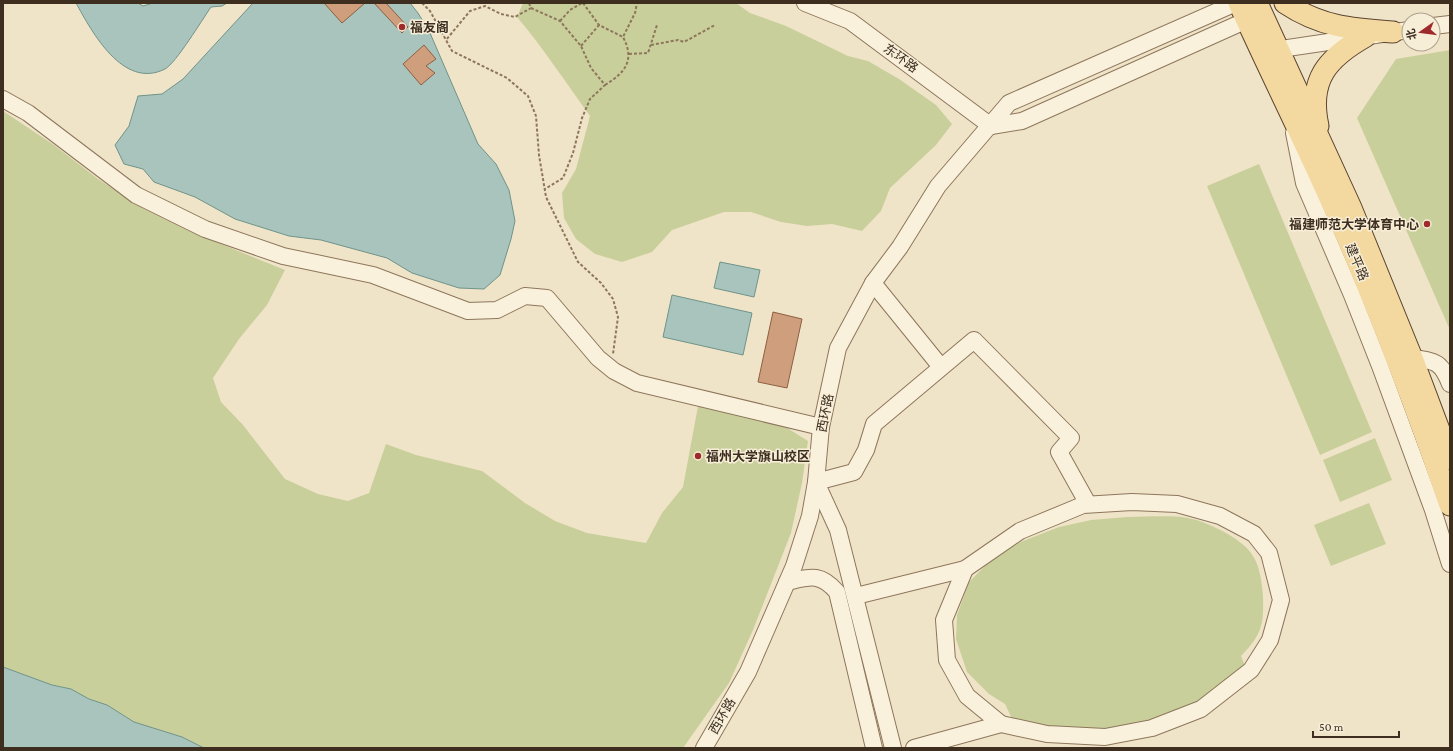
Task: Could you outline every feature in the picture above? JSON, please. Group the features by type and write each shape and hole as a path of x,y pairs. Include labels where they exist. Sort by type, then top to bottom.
{"main road":[{"path":"1285,3 1297,11 1324,23 1355,29 1401,31"},
{"name":"建平路","path":"1248,8 1269,51 1321,144 1357,222 1412,358 1450,459"},
{"path":"1321,144 1315,114 1316,93 1321,75 1331,60 1346,47 1366,36"},
{"name":"建平路","path":"1269,51 1290,113 1337,214 1398,362 1450,505"}],"street":[{"name":"东环路","path":"805,3 850,21 991,126"},
{"path":"991,126 1022,121 1248,8"},
{"name":"西环路","path":"704,748 748,672 787,582 810,516 816,482 821,427 838,348 873,283 900,247 938,186 991,126 1009,103 1248,8"},
{"path":"1269,51 1401,31"},
{"path":"3,99 28,113 136,195 205,229 283,256 373,275 468,311 496,310 525,296 547,298 598,358 611,368 637,382 821,427"},
{"path":"1290,113 1304,183 1352,295 1380,366 1433,510 1450,564"},
{"path":"873,283 941,367"},
{"path":"893,748 838,530 816,482 854,472 866,450 874,424 974,340 1071,438 1059,452 1088,504"},
{"path":"1412,358 1434,360 1445,369 1450,384"},
{"path":"833,587 854,589 965,568 1020,531 1088,504 1132,502 1177,504 1220,516 1254,534 1268,553 1281,600 1270,640 1251,670 1201,709 1152,728 1105,737 1047,734 1001,724 967,696 947,660 944,620 965,568"},
{"path":"787,582 813,576 828,582 837,592 874,748"},
{"path":"914,748 1001,724"}],"path":[{"path":"422,3 430,11 452,51 507,78 528,96 536,116 546,197 578,262 601,283 613,298 618,317 611,368"},
{"path":"529,3 530,8"},
{"path":"544,189 563,178 573,153 582,118 590,99 605,85 617,78 629,62 629,48 623,36 599,24 582,3 570,10 560,21"},
{"path":"623,36 635,14 637,3"},
{"path":"446,40 470,11 485,6 501,14 514,18 530,8"},
{"path":"530,8 560,21 581,46 591,68 605,85"},
{"path":"581,46 599,24"},
{"path":"629,54 648,53 657,25"},
{"path":"651,45 678,40 684,42 715,25"}],"green space":[{"path":"523,3 736,3 750,13 786,26 848,56 868,61 899,79 936,105 952,124 936,145 890,188 881,211 862,231 832,224 807,226 781,222 751,212 724,212 672,230 652,252 622,262 595,254 576,239 564,218 562,193 576,169 590,116 546,54 517,17"},
{"name":"福建师范大学体育中心","path":"1450,50 1450,330 1357,118 1396,59"},
{"path":"3,111 54,145 98,179 144,209 189,231 285,270 267,305 239,339 213,378 221,402 243,425 285,479 318,494 348,501 369,493 386,444 416,455 482,471 525,503 555,521 587,533 646,543 662,513 683,487 698,406 784,426 808,441 802,483 791,533 753,630 729,683 683,748 204,748 182,737 134,722 107,705 89,699 71,689 52,685 3,667"},
{"path":"1259,164 1372,432 1320,455 1207,186"},
{"path":"1375,438 1392,480 1340,502 1323,460"},
{"path":"1369,503 1386,544 1331,566 1314,525"},
{"path":"1158,516 1188,518 1195,520 1213,526 1231,536 1246,547 1251,553 1257,563 1261,580 1263,616 1257,636 1241,656 1246,668 1199,705 1150,723 1097,733 1014,723 1005,704 989,694 967,672 956,639 957,615 969,582 996,555 1023,541 1059,527 1091,520"}],"water":[{"path":"76,3 138,3 143,6 153,3 227,3 222,6 211,7 176,59 165,69 150,73 136,72 123,65 111,55 100,42"},
{"path":"253,3 410,3 430,33 478,144 496,164 509,190 515,221 511,239 500,275 484,289 459,288 412,273 387,258 321,240 289,236 235,219 195,197 154,182 143,169 124,164 115,145 129,126 138,96 162,94 183,79"},
{"path":"720,262 760,270 754,297 714,288"},
{"path":"672,295 752,313 743,355 663,337"},
{"path":"3,667 52,685 71,689 89,699 107,705 134,722 182,737 204,748 3,748"}],"building":[{"path":"324,3 365,3 342,23"},
{"path":"374,3 386,3 408,27 402,33"},
{"path":"424,45 436,59 426,66 435,73 421,85 403,64"},
{"path":"773,312 802,319 787,388 758,382"}],"place":[{"name":"福友阁","path":"402,27"},
{"name":"福建师范大学体育中心","path":"1427,224"},
{"name":"福州大学旗山校区","path":"698,456"}]}
